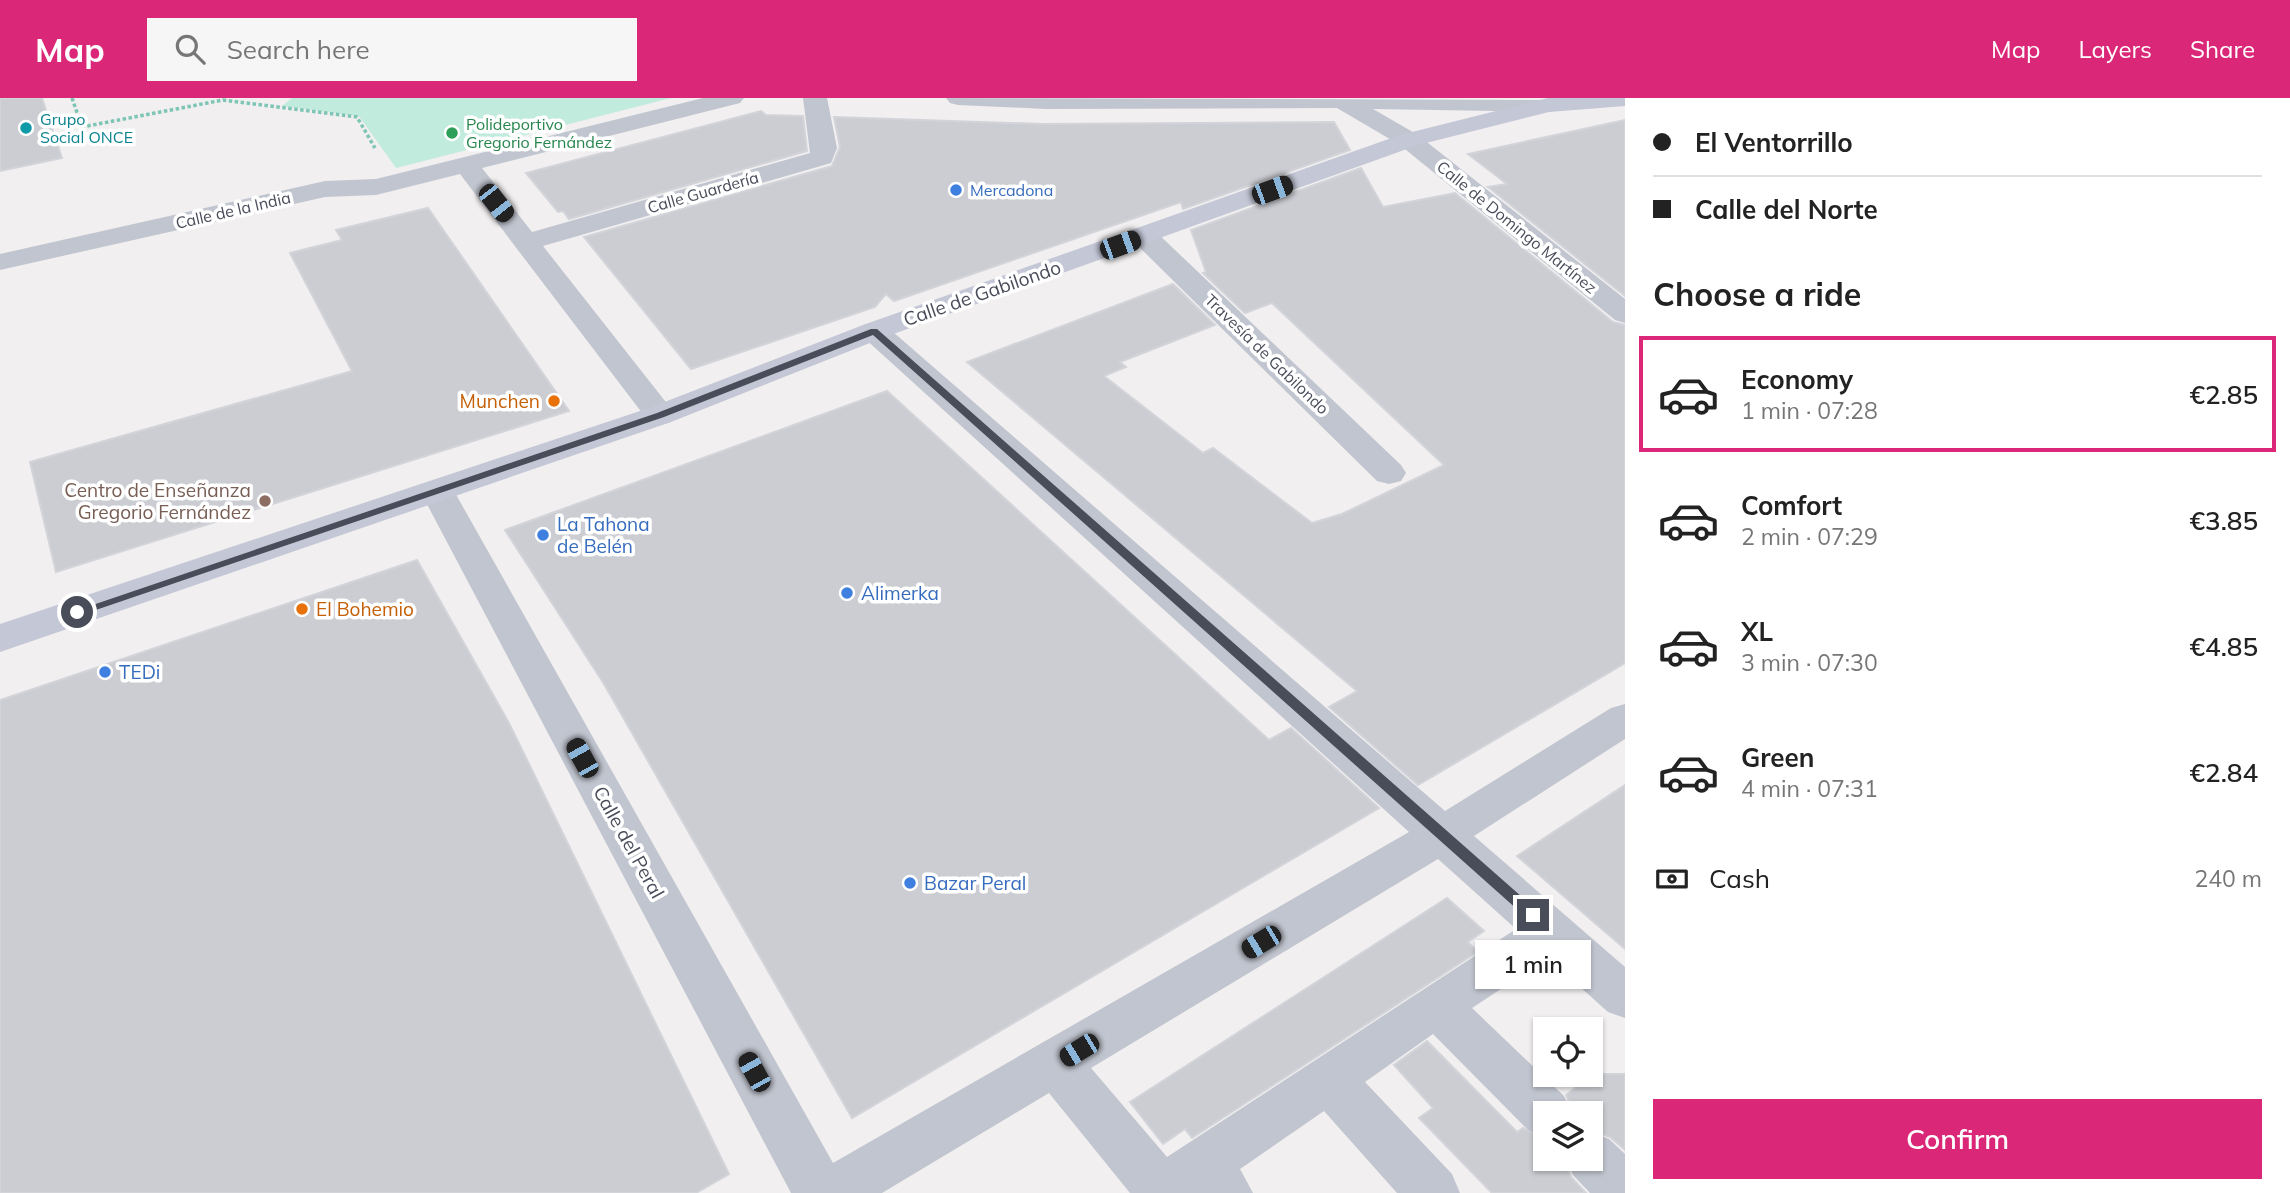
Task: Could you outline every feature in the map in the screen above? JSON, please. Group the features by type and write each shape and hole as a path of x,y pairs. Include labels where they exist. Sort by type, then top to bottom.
{"street":[{"name":"Calle de la India","path":"0,262 324,189 376,187 732,98"},
{"name":"Calle Guardería","path":"526,242 822,158 824,148 815,98"},
{"path":"958,98 1047,102 1342,101 1549,105"},
{"name":"Calle de Gabilondo","path":"0,638 660,415 874,331 1409,140 1549,105 1625,99"},
{"name":"Calle de Domingo Martínez","path":"1342,101 1409,140 1625,314"},
{"path":"1409,140 1436,103"},
{"path":"466,165 660,415"},
{"name":"Travesía de Gabilondo","path":"1144,236 1389,473"},
{"path":"874,331 1625,997"},
{"name":"Calle del Peral","path":"437,491 820,1193"},
{"path":"832,1193 1443,834 1625,719"},
{"path":"1056,1063 1162,1191 1214,1179 1328,1079 1551,931"},
{"path":"1436,1005 1534,1101"},
{"path":"1328,1079 1433,1193"},
{"path":"1603,1169 1625,1191"}],"path":[{"path":"72,98 82,127 223,100 357,117 396,182"}],"green space":[{"name":"Polideportivo Gregorio Fernández","path":"292,98 671,98 396,168 359,116 282,106"}],"building":[{"name":"Grupo Social ONCE","path":"0,98 42,98 62,158 0,171"},
{"path":"761,111 766,115 803,116 807,151 569,219 563,211 558,212 526,173"},
{"path":"834,117 1043,124 1334,122 1350,150 1183,209 1181,202 894,301 886,294 875,307 691,369 584,237 832,166 840,147"},
{"path":"1625,120 1625,296 1488,187 1507,184 1468,154"},
{"path":"1361,168 1383,207 1455,193 1613,322 1625,325 1625,663 1418,785 1329,707 1357,691 967,362 1173,284 1215,325 1120,362 1126,367 1104,376 1203,453 1213,448 1312,523 1342,514 1444,465 1272,303 1245,313 1203,273 1206,272 1191,230"},
{"path":"428,208 569,411 56,572 30,462 352,371 290,253 342,240 336,230"},
{"path":"887,391 1269,740 1291,728 1379,808 852,1118 604,684 505,530"},
{"path":"417,560 509,723 729,1174 696,1193 0,1193 0,700"},
{"path":"1625,785 1625,949 1517,856"},
{"path":"1447,898 1484,931 1468,942 1477,952 1192,1138 1185,1129 1163,1144 1130,1102"},
{"path":"1427,1041 1517,1132 1523,1128 1533,1133 1533,1171 1569,1171 1586,1193 1492,1193 1419,1118 1433,1108 1394,1065"},
{"path":"1603,1074 1625,1074 1625,1150 1603,1134 1603,1101 1569,1101 1566,1095 1576,1087 1603,1087"}],"place":[{"name":"Grupo Social ONCE","path":"26,128"},
{"name":"Polideportivo Gregorio Fernández","path":"452,133"},
{"name":"Mercadona","path":"956,190"},
{"name":"Munchen","path":"554,401"},
{"name":"Centro de Enseñanza Gregorio Fernández","path":"265,501"},
{"name":"La Tahona de Belén","path":"543,535"},
{"name":"Alimerka","path":"847,593"},
{"name":"El Bohemio","path":"302,609"},
{"name":"TEDi","path":"105,672"},
{"name":"Bazar Peral","path":"910,883"}],"route":[{"path":"77,612 660,415 874,331 1533,915"}]}
